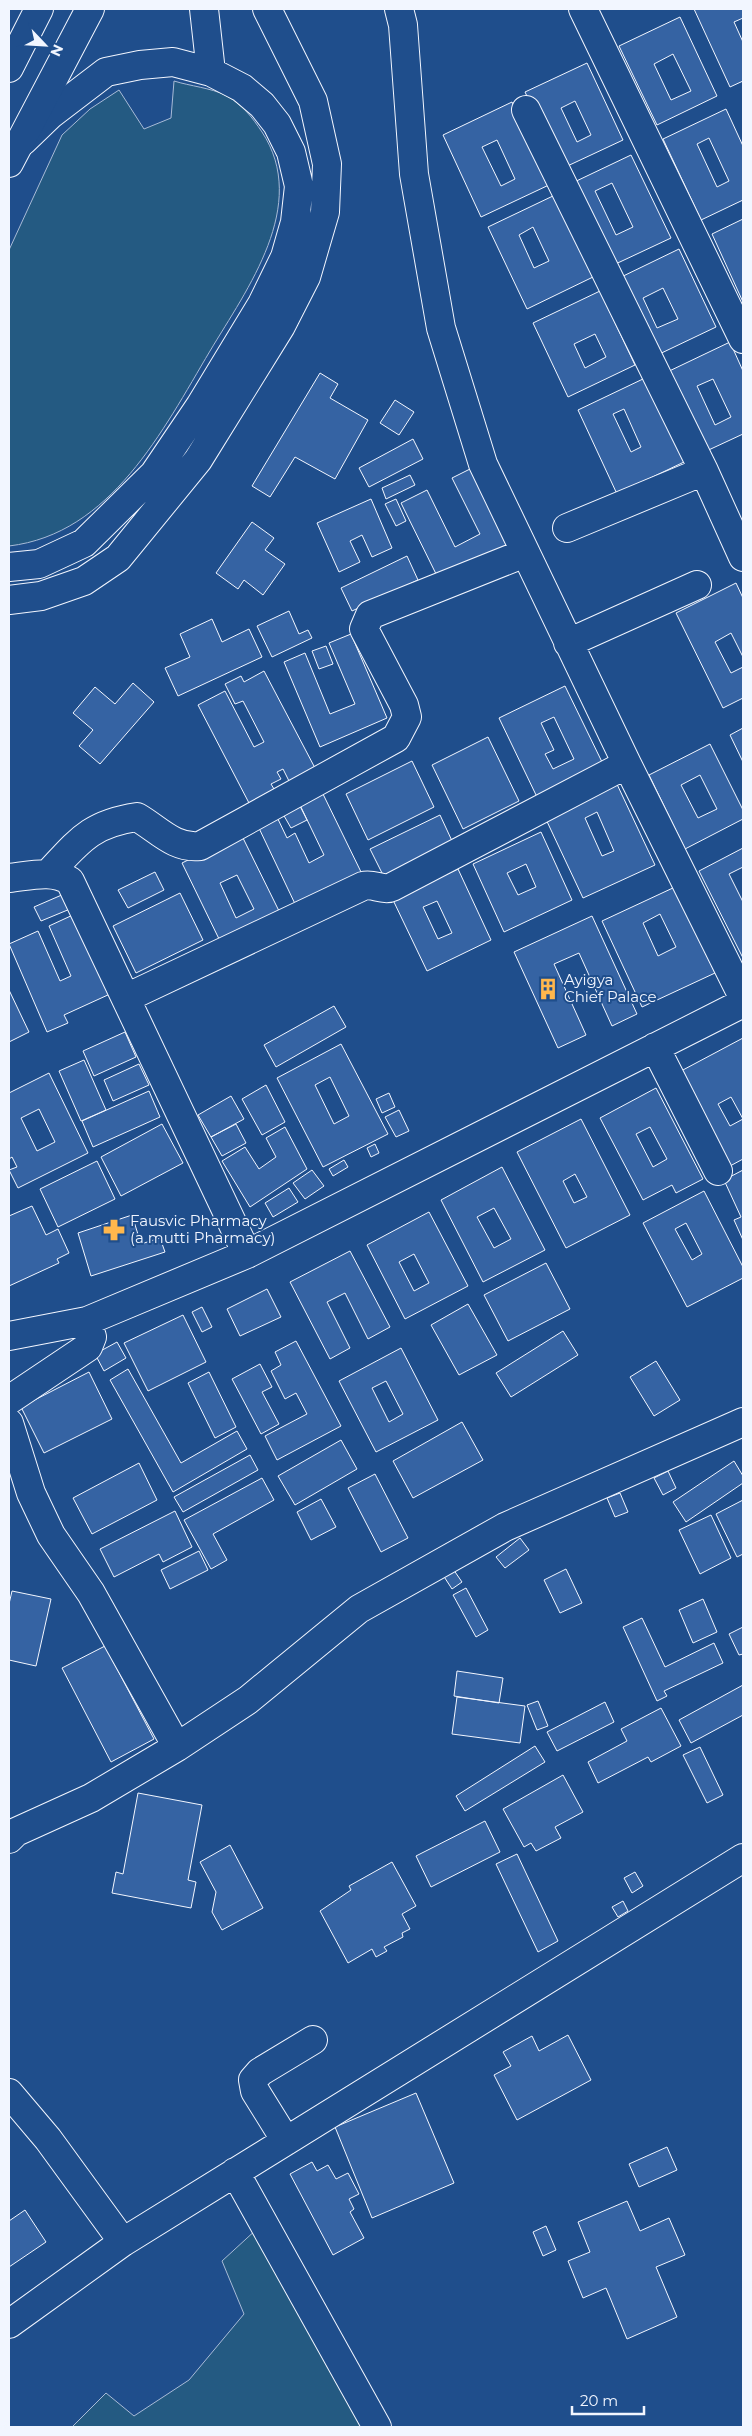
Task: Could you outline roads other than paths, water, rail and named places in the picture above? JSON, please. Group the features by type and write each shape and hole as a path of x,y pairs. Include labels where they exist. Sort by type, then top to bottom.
{"main road":[{"path":"9,68 39,9"},
{"path":"12,155 90,9"},
{"path":"204,9 211,72"},
{"path":"9,600 42,596 84,581 118,558 198,460 282,326 306,277 324,212 327,164 313,101 267,9"},
{"path":"583,9 743,339"},
{"path":"407,14 414,174 441,328 482,464 627,764 743,997"},
{"path":"9,567 39,564 84,543 154,474 200,406 257,312 285,257 295,222 299,186 291,152 277,124 262,105 242,88 211,72 173,62 140,65 106,72 51,114 12,155"},
{"path":"526,110 704,471 743,557"},
{"path":"568,528 704,471"},
{"path":"48,874 85,835 104,824 137,817 176,844 188,847 200,846 396,738 407,716 404,706 364,629 370,615 525,553"},
{"path":"568,642 697,585"},
{"path":"126,998 363,886 371,885 388,889 627,764"},
{"path":"9,878 48,874 62,875 70,881 247,1254"},
{"path":"9,1336 87,1321 247,1254 743,1003"},
{"path":"656,1047 718,1171"},
{"path":"9,1400 88,1347 92,1337 87,1321"},
{"path":"9,1839 16,1832 91,1798 177,1747 248,1700 359,1609 505,1527 743,1422"},
{"path":"9,1423 31,1493 51,1535 91,1593 177,1747"},
{"path":"9,2324 123,2242 743,1858"},
{"path":"286,2141 255,2091 254,2080 260,2072 313,2040"},
{"path":"9,2093 48,2139 123,2242"},
{"path":"235,2172 377,2427"}],"place":[{"name":"Ayigya Chief Palace","path":"548,989"},
{"name":"Fausvic Pharmacy (a mutti Pharmacy)","path":"114,1230"}]}
